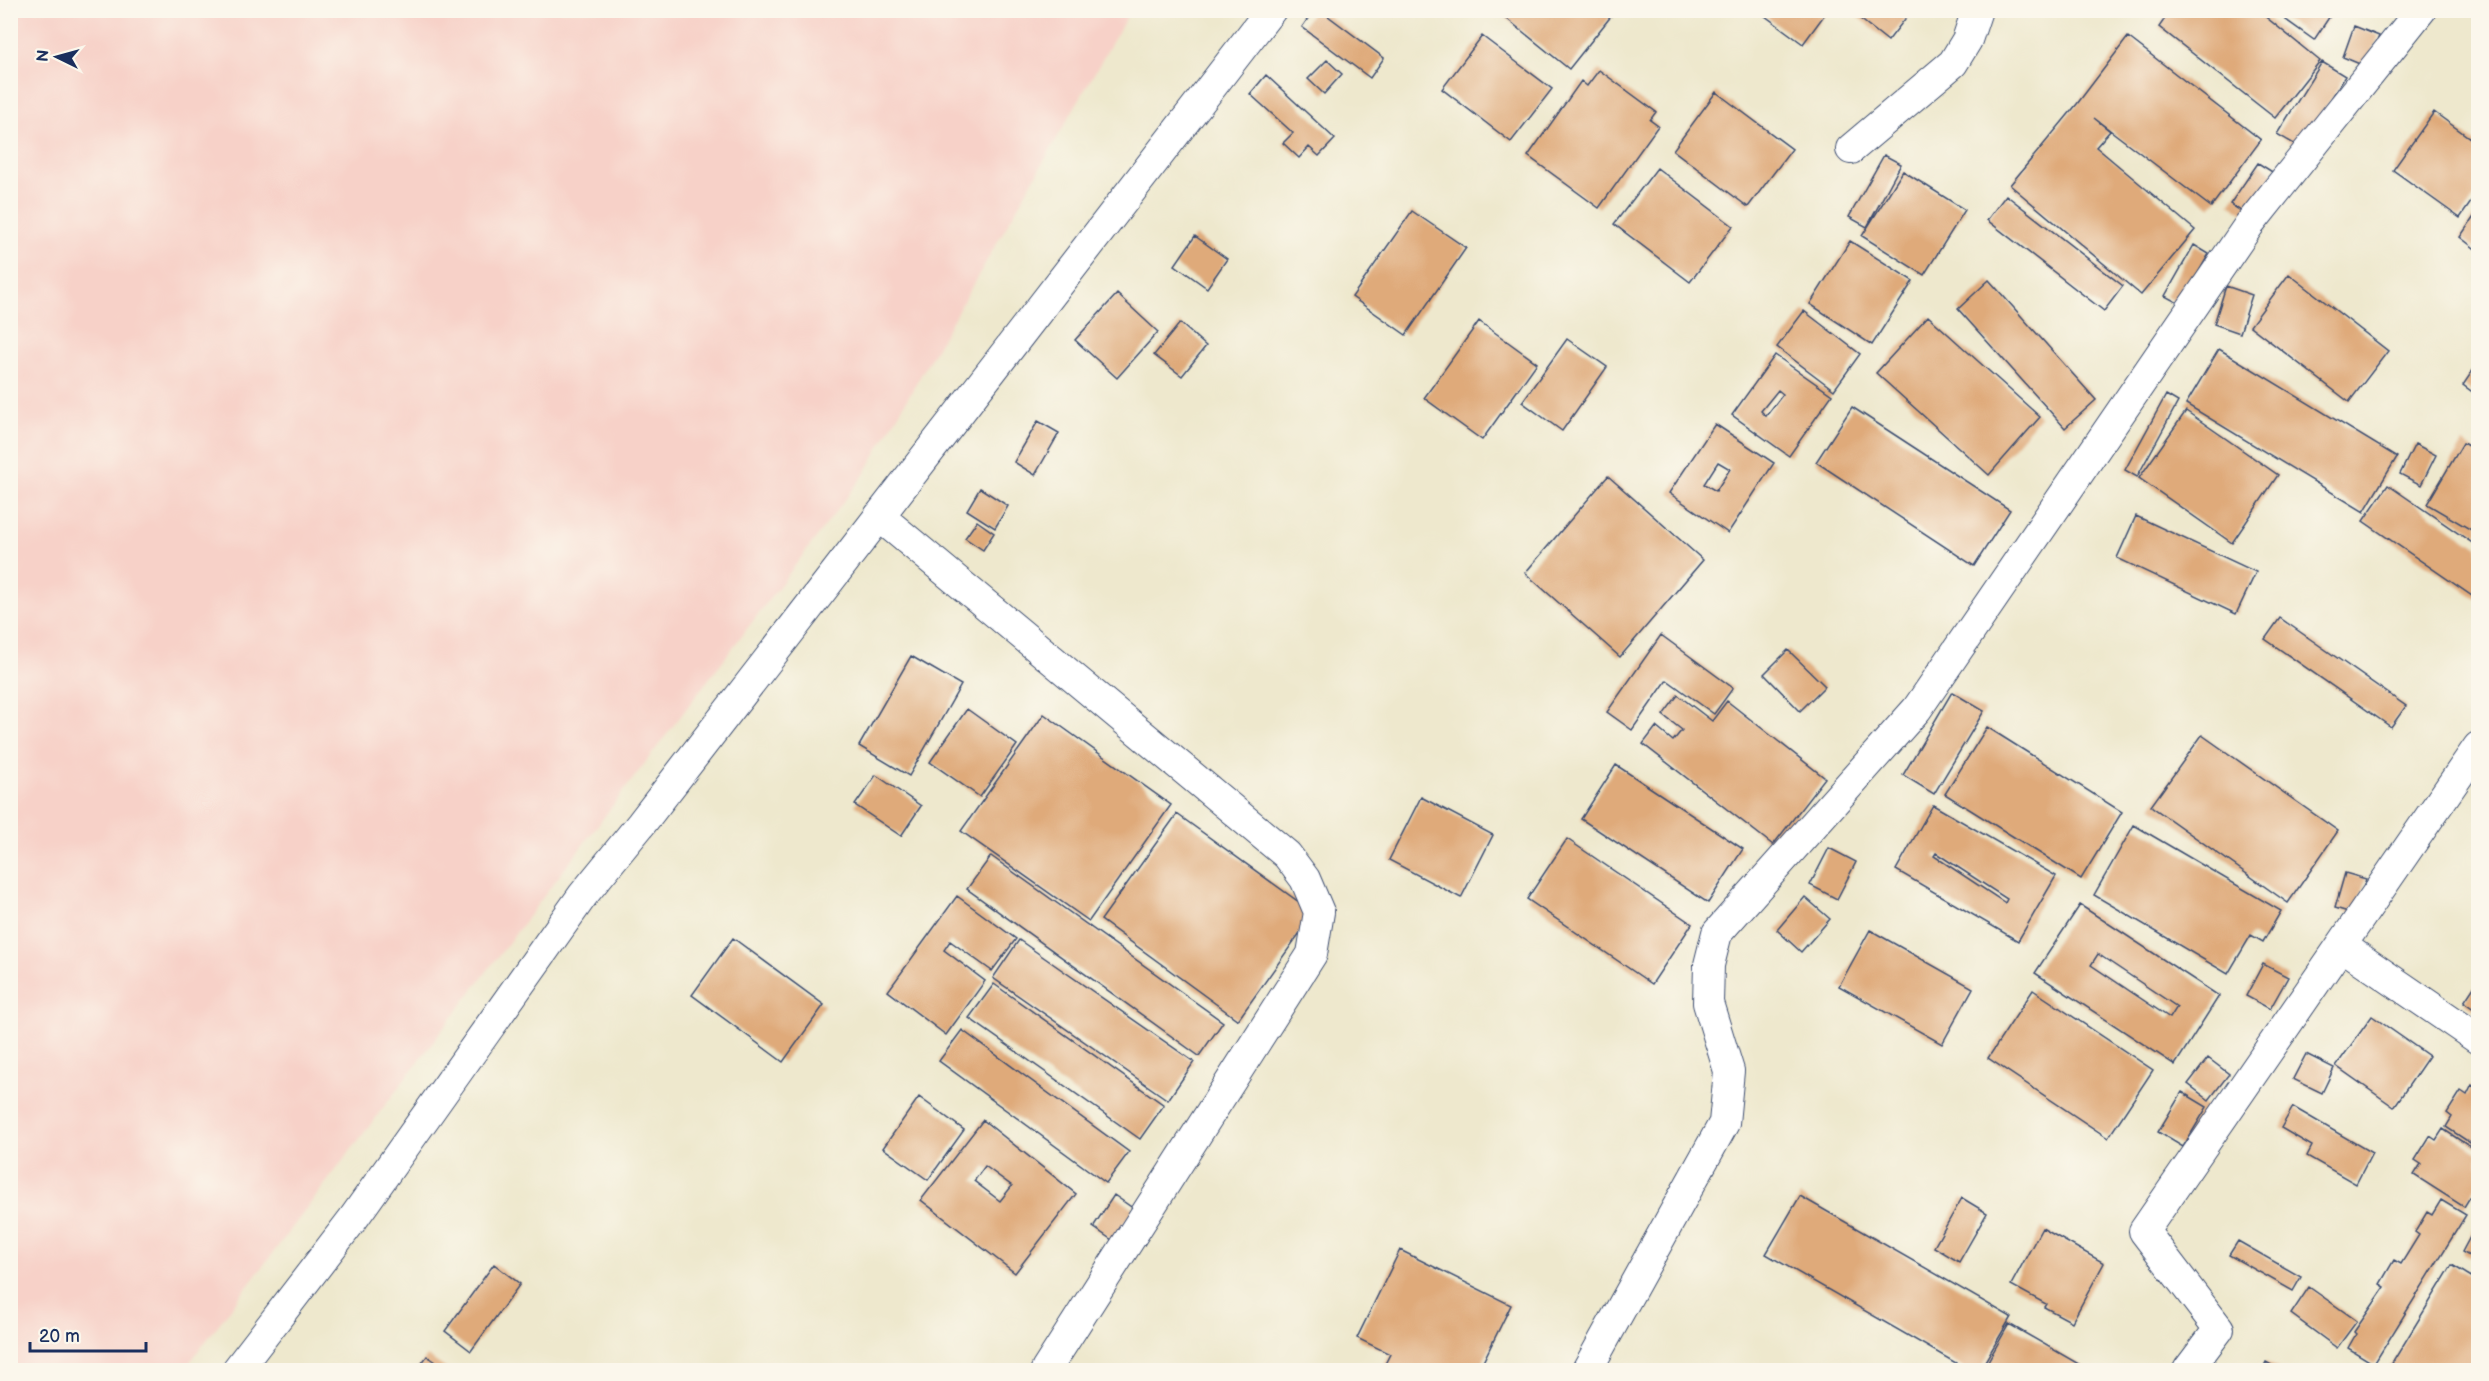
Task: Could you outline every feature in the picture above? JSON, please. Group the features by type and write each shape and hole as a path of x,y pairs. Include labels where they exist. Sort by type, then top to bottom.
{"street":[{"path":"242,1369 353,1219 583,895 1271,10"},
{"path":"1851,149 1953,63 1968,40 1977,10"},
{"path":"1587,1371 1724,1123 1729,1071 1708,1003 1708,965 1717,933 1917,708 2249,225 2421,10"},
{"path":"879,516 1287,855 1305,879 1319,912 1312,954 1046,1371"},
{"path":"2188,1371 2219,1329 2145,1231 2478,747"},
{"path":"2342,946 2478,1039"}],"shaded area":[{"path":"10,11 1130,11 863,476 184,1370 11,1370"}],"building":[{"path":"1314,10 1320,10 1384,58 1370,78 1302,27"},
{"path":"1496,10 1606,10 1612,15 1569,69"},
{"path":"1757,10 1828,10 1803,44"},
{"path":"1849,10 1912,10 1888,41"},
{"path":"2171,10 2257,10 2320,61 2275,118 2159,27"},
{"path":"2272,10 2334,10 2314,40"},
{"path":"2354,26 2379,36 2367,67 2343,57"},
{"path":"1482,36 1552,89 1511,142 1442,89"},
{"path":"2128,37 2261,140 2211,207 2094,118 2110,131 2096,147 2195,230 2141,295 2010,185 2077,104"},
{"path":"1327,60 1342,74 1324,94 1308,79"},
{"path":"2322,62 2345,76 2301,148 2277,134"},
{"path":"1599,70 1656,112 1650,120 1658,126 1599,208 1528,156 1581,81 1587,86"},
{"path":"1266,75 1335,139 1319,156 1309,147 1299,158 1283,143 1293,133 1250,94"},
{"path":"1716,92 1792,149 1748,207 1673,150"},
{"path":"2434,112 2478,144 2478,192 2460,218 2393,170"},
{"path":"1884,155 1901,164 1867,227 1849,217"},
{"path":"2258,163 2274,173 2247,215 2230,204"},
{"path":"1657,168 1733,226 1690,282 1614,224"},
{"path":"1903,171 1965,210 1924,275 1862,236"},
{"path":"2006,195 2123,286 2104,311 1987,220"},
{"path":"1412,211 1466,248 1406,335 1352,297"},
{"path":"2478,211 2478,251 2460,237"},
{"path":"1195,236 1227,259 1207,288 1175,265"},
{"path":"1850,241 1913,281 1872,345 1810,304"},
{"path":"2194,245 2209,254 2180,304 2165,296"},
{"path":"2289,274 2388,351 2349,402 2250,326"},
{"path":"1989,280 2096,400 2065,428 1958,309"},
{"path":"2226,286 2252,295 2240,333 2214,324"},
{"path":"1117,294 1158,332 1117,378 1075,340"},
{"path":"1804,311 1860,354 1834,390 1777,347"},
{"path":"1928,316 2040,417 1989,475 1876,373"},
{"path":"1479,321 1537,363 1482,440 1424,398"},
{"path":"1180,323 1206,346 1182,376 1154,355"},
{"path":"1567,339 1607,367 1562,431 1522,402"},
{"path":"2219,349 2397,457 2364,512 2186,404"},
{"path":"1775,355 1832,395 1789,456 1732,415","holes":["1778,390 1783,394 1766,416 1761,411"]},
{"path":"2478,363 2478,396 2463,385"},
{"path":"2166,395 2178,402 2137,477 2125,470"},
{"path":"1852,407 2010,510 1974,566 1816,462"},
{"path":"2186,411 2278,475 2232,543 2139,478"},
{"path":"1038,421 1059,433 1035,475 1014,462"},
{"path":"1715,424 1774,463 1728,533 1669,493","holes":["1718,462 1730,469 1716,491 1704,484"]},
{"path":"2463,443 2478,452 2478,534 2427,504"},
{"path":"2415,444 2436,455 2421,485 2400,474"},
{"path":"1608,476 1703,560 1620,657 1525,573"},
{"path":"2388,485 2478,547 2478,600 2363,521"},
{"path":"980,488 1008,506 995,528 967,510"},
{"path":"2136,516 2256,572 2236,614 2117,558"},
{"path":"977,521 994,533 983,550 965,538"},
{"path":"2280,618 2406,706 2391,727 2265,639"},
{"path":"1661,635 1733,688 1714,714 1667,680 1632,730 1607,712"},
{"path":"1788,650 1825,686 1800,711 1764,674"},
{"path":"911,656 961,685 909,776 859,746"},
{"path":"1952,692 1984,711 1934,794 1903,775"},
{"path":"1678,695 1712,721 1727,701 1825,778 1773,845 1643,744 1656,727 1673,741 1682,730 1663,715"},
{"path":"967,709 1017,745 980,797 930,762"},
{"path":"1044,714 1171,805 1089,921 961,831"},
{"path":"1987,727 2122,812 2081,879 1945,794"},
{"path":"2202,735 2338,831 2288,903 2151,806"},
{"path":"1616,765 1743,849 1708,903 1581,819"},
{"path":"876,775 921,806 901,836 855,805"},
{"path":"1421,797 1493,835 1461,898 1389,860"},
{"path":"1933,805 2056,876 2018,941 1896,870","holes":["1936,853 2007,899 2005,903 1934,856"]},
{"path":"1177,814 1314,913 1238,1020 1101,920"},
{"path":"2134,825 2281,911 2263,942 2251,935 2228,974 2094,895"},
{"path":"1567,839 1692,924 1652,984 1527,899"},
{"path":"1829,848 1856,862 1837,899 1810,885"},
{"path":"991,856 1223,1022 1199,1056 967,889"},
{"path":"2345,873 2366,879 2355,914 2335,908"},
{"path":"957,896 1016,939 992,971 950,941 944,950 985,981 946,1035 888,991"},
{"path":"1805,897 1830,919 1801,952 1777,930"},
{"path":"2080,905 2219,996 2175,1065 2035,973","holes":["2098,954 2177,1007 2170,1018 2091,965"]},
{"path":"1870,930 1973,988 1942,1044 1839,986"},
{"path":"733,938 824,1005 783,1062 692,995"},
{"path":"1019,940 1194,1062 1168,1100 993,978"},
{"path":"2263,964 2288,977 2270,1009 2246,996"},
{"path":"2478,981 2478,1012 2464,1002"},
{"path":"994,984 1164,1105 1140,1139 969,1018"},
{"path":"2033,990 2153,1070 2108,1138 1988,1058"},
{"path":"2372,1016 2429,1056 2394,1107 2336,1066"},
{"path":"962,1030 1129,1152 1106,1183 939,1061"},
{"path":"2306,1054 2334,1068 2322,1093 2293,1079"},
{"path":"2208,1058 2229,1074 2209,1100 2188,1084"},
{"path":"2472,1085 2478,1090 2478,1148 2446,1127 2452,1117 2447,1113 2461,1091 2467,1095"},
{"path":"2182,1092 2207,1107 2183,1147 2158,1132"},
{"path":"919,1097 964,1130 928,1180 883,1148"},
{"path":"2293,1107 2372,1153 2356,1184 2307,1156 2312,1146 2281,1128"},
{"path":"983,1120 1076,1194 1015,1273 921,1200","holes":["985,1166 1012,1186 1000,1201 974,1181"]},
{"path":"2443,1129 2478,1152 2478,1184 2464,1207 2414,1175 2421,1164 2415,1160 2430,1136 2436,1140"},
{"path":"1114,1195 1134,1209 1112,1240 1093,1227"},
{"path":"1800,1196 2011,1317 1980,1370 1968,1370 1766,1254"},
{"path":"1962,1198 1987,1213 1959,1262 1934,1247"},
{"path":"2441,1200 2466,1215 2374,1364 2348,1348 2356,1334 2354,1332 2385,1287 2380,1284 2394,1260 2401,1264 2419,1235 2415,1232 2427,1212 2432,1215"},
{"path":"2478,1222 2478,1261 2462,1252"},
{"path":"2042,1228 2104,1263 2072,1322 2044,1307 2046,1304 2011,1285"},
{"path":"2238,1241 2301,1277 2293,1291 2229,1255"},
{"path":"1400,1250 1511,1305 1479,1370 1382,1370 1390,1354 1357,1338"},
{"path":"494,1264 520,1284 471,1351 445,1331"},
{"path":"2452,1265 2478,1281 2478,1365 2475,1370 2388,1370"},
{"path":"2309,1287 2357,1321 2337,1348 2291,1314"},
{"path":"2009,1324 2089,1370 1983,1370"},
{"path":"427,1356 448,1370 417,1370"},
{"path":"2266,1362 2280,1370 2262,1370"}]}
